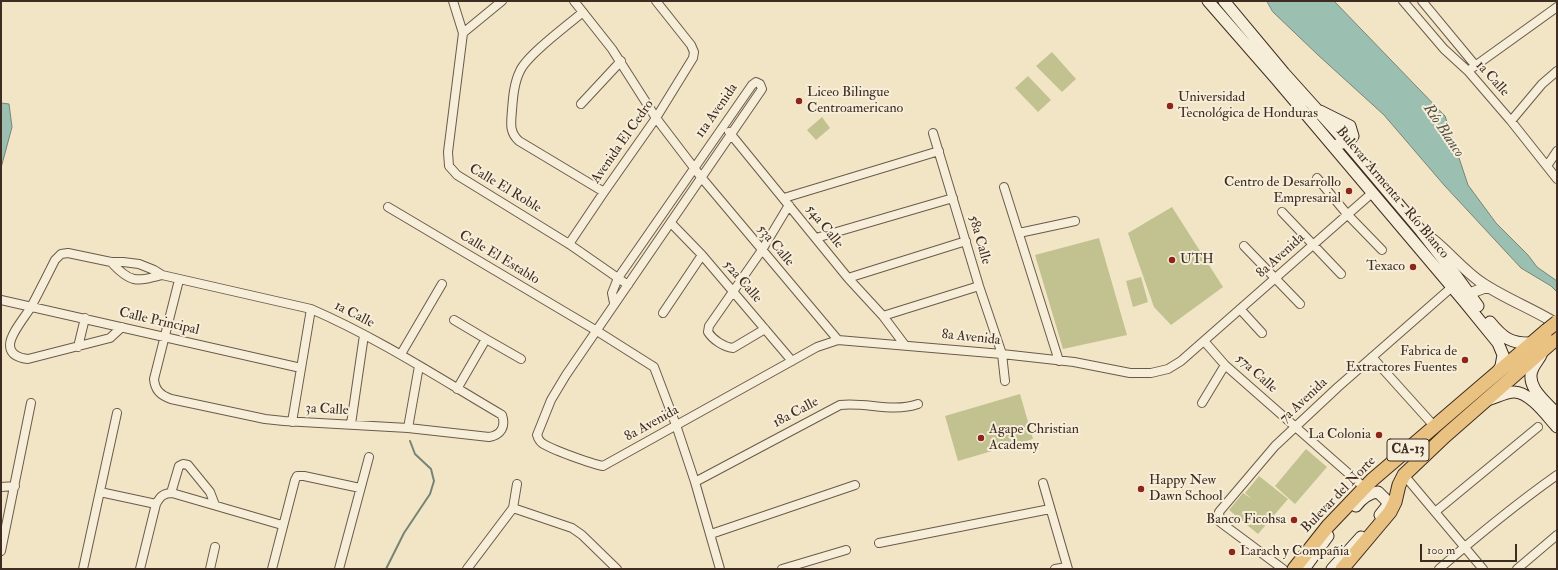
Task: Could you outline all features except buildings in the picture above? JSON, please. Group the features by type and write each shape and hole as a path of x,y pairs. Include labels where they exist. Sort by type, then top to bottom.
{"highway":[{"name":"Bulevar del Norte","path":"1294,569 1328,526 1365,488 1533,343 1555,331"},
{"name":"CA-13","path":"1342,569 1390,512 1404,475 1444,436 1544,350 1555,331"}],"main road":[{"name":"Bulevar Armenta - Río Blanco","path":"1208,1 1281,84 1452,286 1505,344"},
{"name":"Bulevar Armenta - Río Blanco","path":"1224,1 1284,73 1346,142 1421,231 1492,324 1505,344"},
{"path":"1281,84 1291,90 1336,144 1346,142"},
{"path":"1420,249 1431,253 1465,293 1468,294"},
{"path":"1495,375 1503,361 1505,344 1533,343"},
{"path":"1544,350 1532,369 1531,377 1533,388 1557,414"},
{"path":"1487,400 1513,392 1521,393 1529,397 1557,427"},
{"path":"1304,569 1328,535 1362,499 1370,492 1378,492 1386,500 1388,505 1332,569"}],"street":[{"name":"Calle El Roble","path":"453,1 463,33 448,152 449,166 456,175 569,244 628,285"},
{"path":"463,33 502,1"},
{"name":"53a Calle","path":"574,1 621,61 656,118 701,177 838,340"},
{"name":"Avenida El Cedro","path":"569,244 656,118 692,58 694,52 691,45 656,1"},
{"name":"1a Calle","path":"1403,1 1444,49 1468,71 1511,121 1557,180"},
{"path":"1422,1 1476,65"},
{"path":"1468,71 1557,7"},
{"path":"583,12 528,60 520,71 514,93 511,129 513,136 519,142 604,192"},
{"path":"581,104 621,61"},
{"path":"1511,121 1542,84 1557,71"},
{"name":"11a Avenida","path":"538,439 537,435 551,400 614,303 671,223 762,89 760,84 756,82 752,85 618,278 612,293 614,303"},
{"name":"54a Calle","path":"724,125 848,278 883,316 904,344"},
{"name":"58a Calle","path":"932,133 954,198 979,286 1002,354 1005,381"},
{"path":"784,198 939,151"},
{"path":"1547,166 1557,151"},
{"path":"1317,178 1382,250"},
{"path":"1004,187 1058,361"},
{"name":"8a Avenida","path":"538,439 542,443 566,453 603,466 817,347 838,340 904,344 1002,354 1058,361 1130,373 1151,373 1168,369 1181,361 1372,193"},
{"path":"816,238 954,198"},
{"path":"765,329 733,348 728,347 712,337 708,332 709,326 762,250 789,205"},
{"name":"Calle El Establo","path":"388,207 597,331 654,367 676,425 695,482 720,569"},
{"path":"1282,212 1341,274"},
{"path":"1019,233 1075,221"},
{"name":"52a Calle","path":"671,223 702,255 792,361"},
{"path":"1421,231 1436,242 1468,273 1490,288 1517,303 1540,313 1555,331"},
{"path":"848,278 966,241"},
{"path":"1244,246 1300,304"},
{"name":"1a Calle","path":"31,306 55,260 61,254 68,253 111,262 139,264 162,275 179,280 311,309 333,318 401,354 502,415 504,422 502,430"},
{"path":"663,313 702,255"},
{"name":"1a Calle","path":"111,262 122,274 133,279 147,279 162,275"},
{"path":"165,337 179,280"},
{"path":"401,354 442,284"},
{"path":"883,316 979,286"},
{"name":"7a Avenida","path":"1283,569 1220,522 1219,512 1275,446 1338,387 1452,286"},
{"path":"1468,294 1484,288 1490,288"},
{"name":"Calle Principal","path":"2,300 301,368"},
{"path":"31,306 11,339 10,347 13,354 19,358 28,359 110,338 122,327"},
{"path":"292,422 311,309"},
{"path":"1240,309 1262,333"},
{"path":"78,347 85,318"},
{"path":"454,320 521,359"},
{"path":"351,424 364,335"},
{"name":"3a Calle","path":"165,337 154,379 155,386 164,396 171,399 265,419 292,422 408,428 489,437 496,436 502,430"},
{"path":"457,389 486,339"},
{"name":"57a Calle","path":"1204,341 1225,365 1365,488"},
{"path":"1372,357 1435,427"},
{"path":"1202,403 1225,365"},
{"path":"408,428 419,366"},
{"path":"1,551 31,403"},
{"name":"18a Calle","path":"695,482 840,405 850,404 890,409 908,408 918,404"},
{"path":"83,569 117,412"},
{"path":"1435,512 1538,427"},
{"path":"339,569 369,457"},
{"path":"171,493 179,466 183,464 188,465 210,492 214,506"},
{"path":"1404,475 1483,569"},
{"path":"1439,569 1525,498 1557,475"},
{"path":"272,569 282,525 297,476 304,476 360,488"},
{"path":"1043,483 1067,568 1055,569"},
{"path":"467,569 513,508 517,484"},
{"path":"711,534 855,485"},
{"path":"1,487 15,486"},
{"path":"100,492 156,504"},
{"path":"140,569 156,504 161,496 171,493 282,525"},
{"path":"513,508 572,528 582,535 617,569"},
{"path":"879,543 1050,509"},
{"path":"1516,569 1557,534"},
{"path":"210,569 215,547"},
{"path":"782,569 846,550"}],"green space":[{"path":"1052,52 1076,79 1062,92 1036,66"},
{"path":"1028,76 1051,100 1038,112 1015,88"},
{"path":"822,117 830,128 816,140 807,130"},
{"name":"UTH","path":"1172,207 1223,287 1171,325 1154,307 1128,233"},
{"path":"1099,238 1127,335 1063,349 1035,255"},
{"path":"1141,277 1148,302 1133,307 1126,281"},
{"path":"1020,394 1033,439 958,461 945,416"},
{"path":"1306,449 1327,467 1295,504 1275,486"},
{"path":"1259,476 1288,499 1258,534 1229,510 1243,493 1252,499 1245,493"}],"water":[{"name":"Río Blanco","path":"1267,1 1334,1 1445,116 1468,185 1496,223 1528,255 1537,267 1557,281 1557,292 1551,286 1521,268 1444,185 1384,115 1273,12"},
{"path":"1,103 9,104 12,127 1,168"}],"waterway":[{"path":"386,569 404,533 430,494 434,481 431,469 415,454 410,441"}],"place":[{"name":"Liceo Bilingue Centroamericano","path":"799,101"},
{"name":"Universidad Tecnológica de Honduras","path":"1170,106"},
{"name":"Centro de Desarrollo Empresarial","path":"1349,191"},
{"name":"UTH","path":"1172,260"},
{"name":"Texaco","path":"1413,267"},
{"name":"Fabrica de Extractores Fuentes","path":"1465,360"},
{"name":"La Colonia","path":"1379,435"},
{"name":"Agape Christian Academy","path":"981,438"},
{"name":"Happy New Dawn School","path":"1141,489"},
{"name":"Banco Ficohsa","path":"1294,520"},
{"name":"Larach y Compañia","path":"1232,552"}]}
